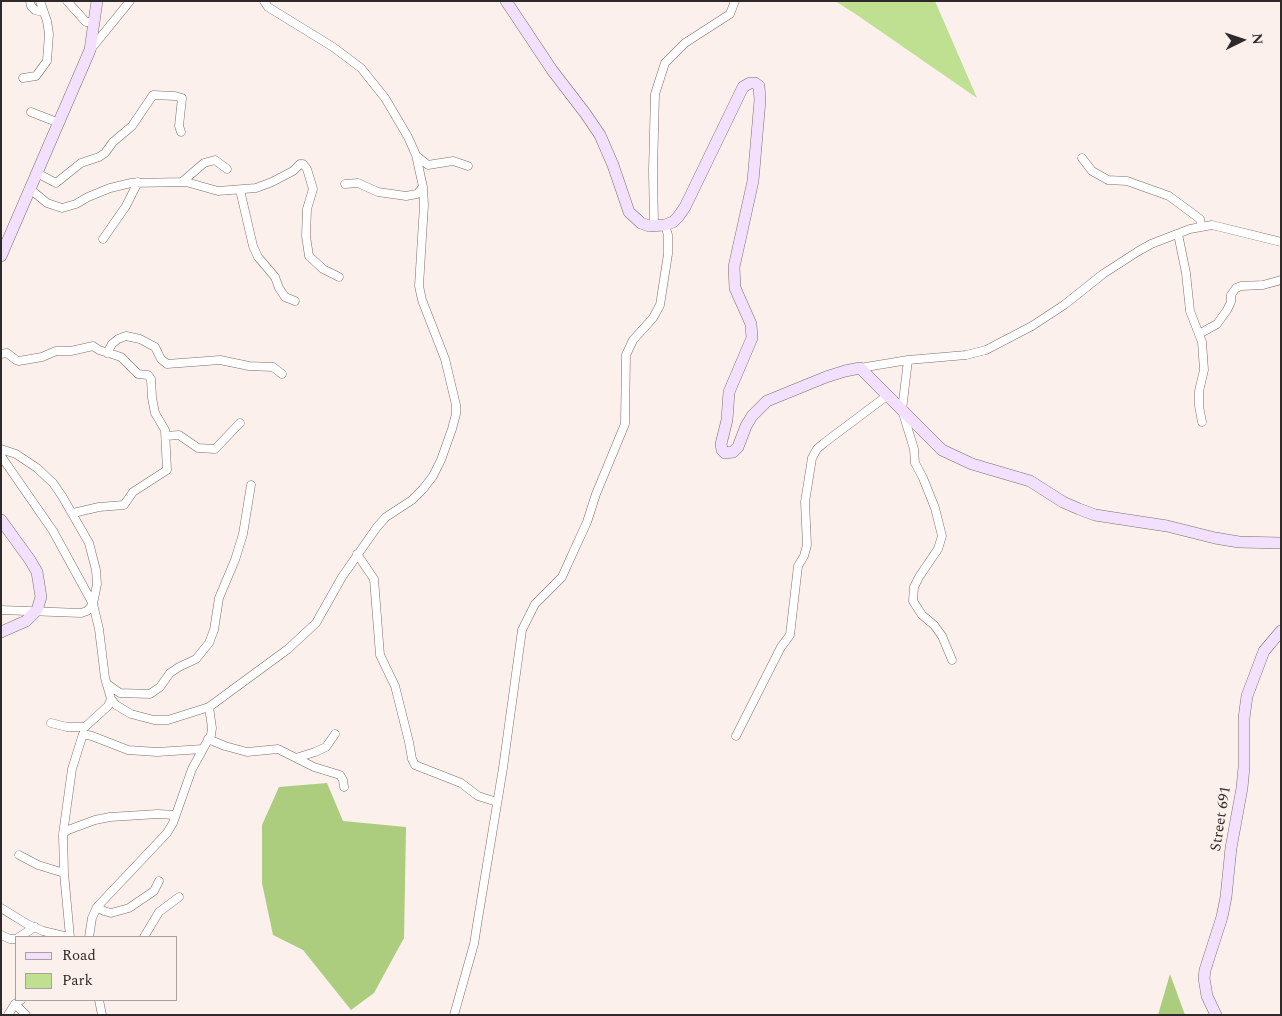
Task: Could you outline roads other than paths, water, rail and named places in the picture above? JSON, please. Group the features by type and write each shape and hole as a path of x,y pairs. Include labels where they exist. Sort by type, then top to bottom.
{"street":[{"path":"30,1 31,6 35,10 43,12"},
{"path":"24,78 36,76 47,61 49,34 40,1"},
{"path":"67,1 86,22 95,22"},
{"path":"1,256 90,50 97,1"},
{"path":"90,50 130,1"},
{"path":"1,456 53,531 93,604 111,698 116,705 131,714 154,720 168,720 208,707 288,649 316,622 357,554 386,517 412,500 423,489 442,460 456,414 455,396 422,300 419,286 424,213 423,187 416,155 408,137 385,98 361,68 333,47 266,4 258,1"},
{"path":"506,1 552,70 600,135 613,165 629,212 641,223 660,225 673,222 686,208 743,87 750,83 756,83 759,86 755,165 750,199 734,267 735,288 751,324 752,338 730,392 721,444 722,450 727,453 733,452 738,447 752,416 767,401 835,374 860,368 908,360 966,355 986,350 1032,326 1064,305 1103,274 1151,244 1201,226 1220,227 1281,242"},
{"path":"454,1015 474,944 503,768 522,630 535,604 562,577 587,522 596,494 625,424 626,355 633,340 653,318 660,305 668,254 668,235 660,225 653,170 654,94 664,63 685,43 730,14 735,1"},
{"path":"37,173 56,183 77,166 105,153 113,142 132,126 153,95 182,98 179,126 181,132"},
{"path":"31,112 59,123"},
{"path":"416,155 428,165 453,161 468,166"},
{"path":"1082,158 1092,171 1108,180 1127,181 1169,196 1200,219 1201,226"},
{"path":"182,182 204,163 215,160 227,169"},
{"path":"30,189 47,202 62,208 76,204 110,188 138,182 182,182 196,184 211,190 240,190 264,185 303,164 307,169 314,189 307,209 306,236 309,256 323,269 339,276"},
{"path":"103,239 126,206 138,182"},
{"path":"345,184 358,183 378,192 406,196 416,194 423,187"},
{"path":"240,190 253,246 258,257 276,276 279,288 285,297 295,301"},
{"path":"1178,234 1186,273 1190,311 1202,342 1204,370 1199,391 1202,422"},
{"path":"1199,334 1217,324 1227,310 1231,302 1231,295 1236,288 1264,285 1281,280"},
{"path":"107,353 112,344 126,336 146,342 156,348 160,359 167,364 220,360 249,366 273,367 282,374"},
{"path":"1,354 7,353 18,362 42,358 56,351 71,352 93,346 121,357 138,374 148,375 151,379 155,412 165,430 166,436 168,467 165,473 133,492 124,505 99,506 73,513"},
{"path":"908,360 902,410 914,449 915,462 935,508 942,536 938,549 919,576 914,587 913,601 922,615 934,625 942,636 952,660"},
{"path":"860,368 942,450 956,458 986,469 1030,481 1063,502 1096,515 1167,526 1239,542 1281,543"},
{"path":"736,736 781,647 790,635 798,566 804,556 807,544 805,502 812,458 817,449 824,443 888,395"},
{"path":"166,436 179,436 198,448 215,448 240,424"},
{"path":"1,450 16,454 37,468 53,483 73,513 89,543 98,584 93,604 87,611 81,613 1,610"},
{"path":"107,683 120,692 150,694 160,687 170,673 196,659 209,643 214,630 219,598 235,560 243,534 251,485"},
{"path":"1,520 37,572 41,597 37,610 26,621 1,632"},
{"path":"357,554 374,579 380,655 395,686 415,765 461,783 478,796 496,802"},
{"name":"Street 691","path":"1216,1015 1207,996 1204,978 1226,897 1231,848 1242,788 1244,718 1247,696 1264,651 1281,631"},
{"path":"51,723 67,728 85,728 108,706 111,698"},
{"path":"89,936 92,918 97,907 167,832 192,769 212,728 208,707"},
{"path":"69,936 63,834 72,769 83,734 128,750 157,752 203,749"},
{"path":"296,758 326,747 335,734"},
{"path":"208,739 248,752 275,748 314,766 340,774 344,787"},
{"path":"63,834 68,830 89,822 110,817 158,814 175,815"},
{"path":"18,855 38,865 64,873"},
{"path":"97,907 111,913 129,908 154,891 159,881"},
{"path":"145,936 159,912 179,897"},
{"path":"1,908 43,931 65,936"},
{"path":"21,936 35,927"},
{"path":"1,935 10,939 15,938"},
{"path":"99,1001 102,1015"},
{"path":"8,1015 18,1002 26,1015"}]}
